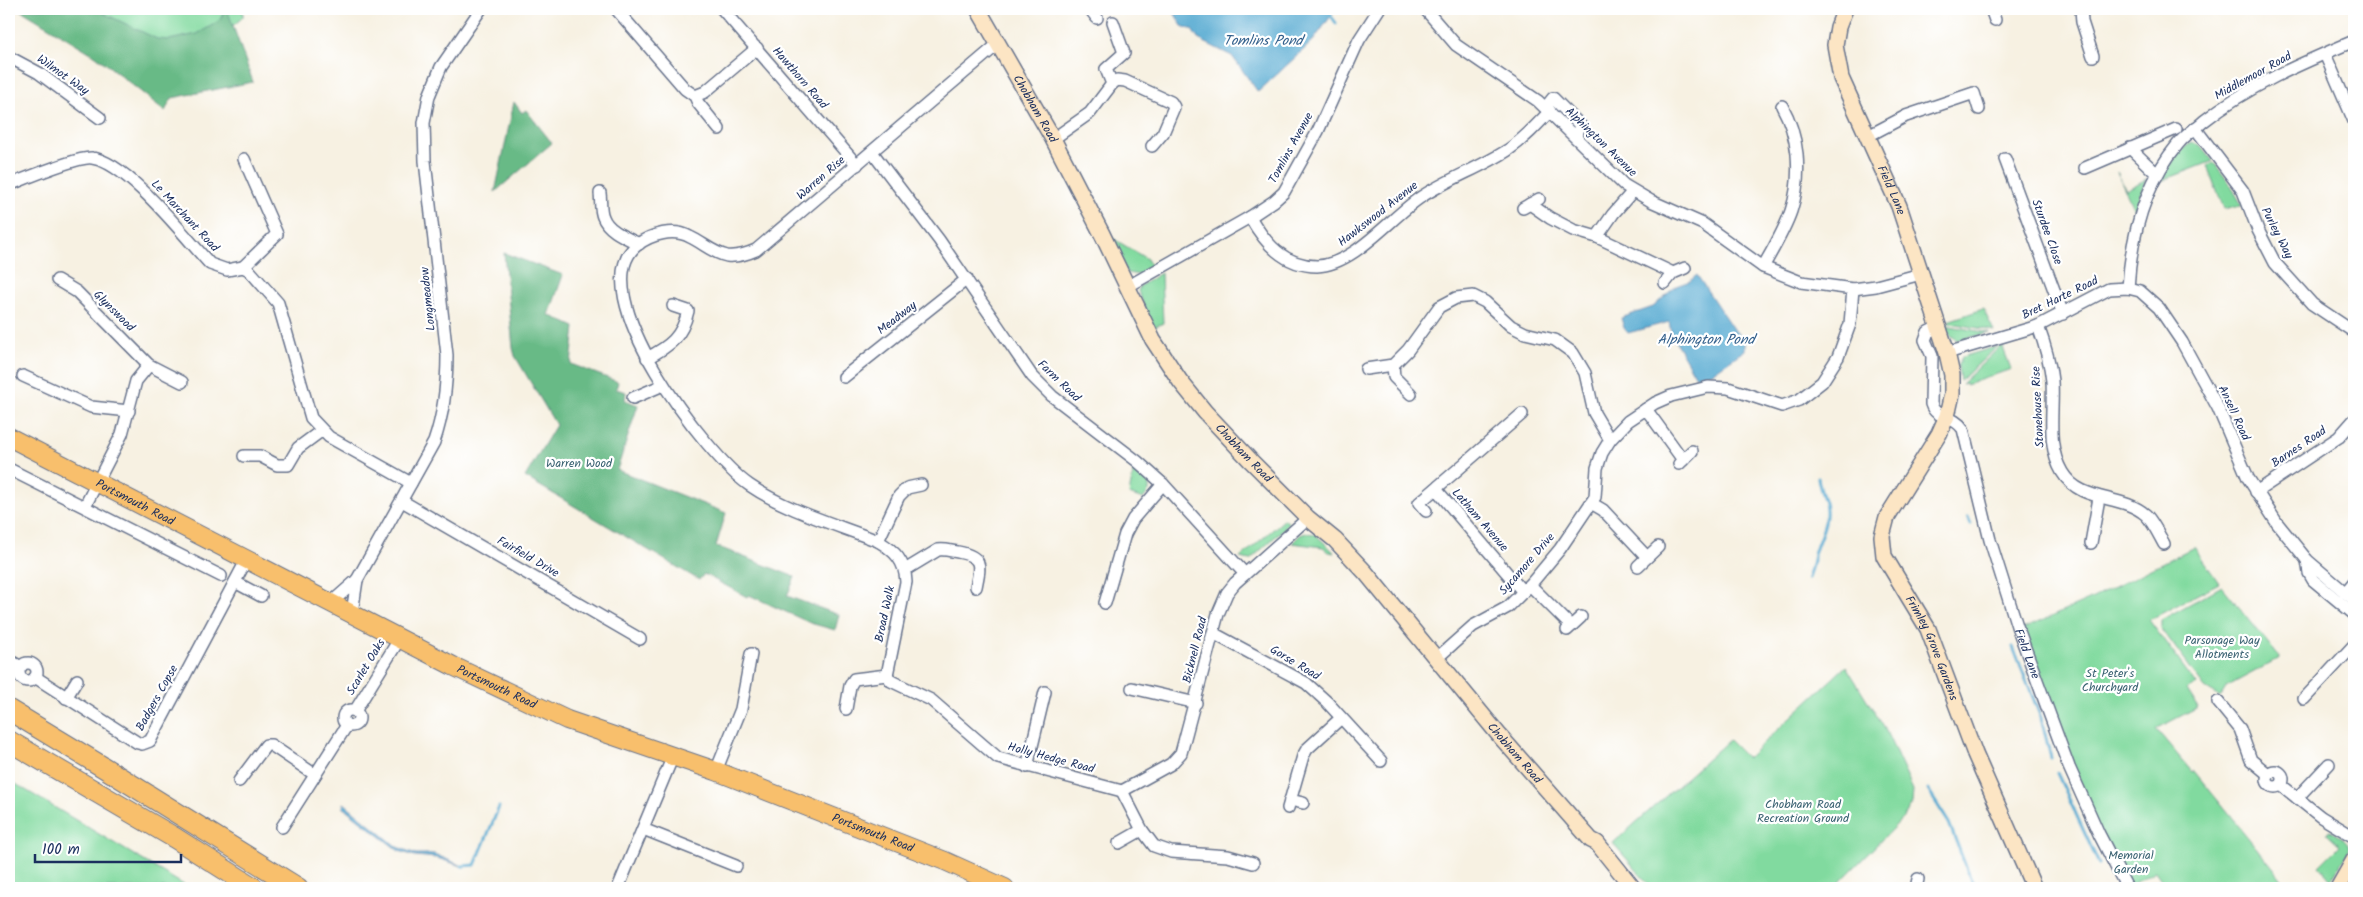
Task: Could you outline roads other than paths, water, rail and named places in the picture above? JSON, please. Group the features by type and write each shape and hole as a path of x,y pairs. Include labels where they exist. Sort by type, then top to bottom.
{"highway":[{"path":"9,710 298,888"},
{"path":"9,741 175,838 254,888"}],"main road":[{"name":"Chobham Road","path":"978,9 1053,139 1157,346 1188,391 1244,454 1308,518 1327,532 1350,555 1499,735 1633,888"},
{"name":"Field Lane","path":"1844,9 1836,35 1836,57 1845,90 1899,206 1938,327 1946,353 1952,386 1948,416"},
{"name":"Frimley Grove Gardens","path":"1948,416 1939,434 1887,517 1883,530 1883,549 1890,568 1928,629 1975,754 2034,888"},
{"name":"Portsmouth Road","path":"9,438 508,693 567,720 716,771 945,861 1005,888"},
{"name":"Chobham Road","path":"1591,840 1591,848 1623,888"},
{"path":"2338,888 2354,860"}],"street":[{"path":"616,9 685,89 695,96 698,103 719,129"},
{"name":"Hawthorn Road","path":"722,9 857,164"},
{"name":"Tomlins Avenue","path":"1127,287 1250,217 1284,192 1318,131 1359,40 1379,9"},
{"name":"Alphington Avenue","path":"1425,9 1456,45 1550,106 1576,138 1609,172 1633,191 1703,224 1763,267 1801,282 1853,290 1921,274"},
{"path":"1991,9 1995,20"},
{"path":"2081,9 2082,22 2093,56"},
{"name":"Longmeadow","path":"358,580 434,442 441,422 447,380 444,320 425,161 424,123 430,96 441,67 478,10"},
{"path":"1112,84 1106,69 1124,53 1113,22"},
{"name":"Middlemoor Road","path":"2128,288 2131,254 2138,222 2157,174 2178,143 2221,108 2258,86 2354,41"},
{"name":"Warren Rise","path":"639,244 660,234 680,234 691,237 708,248 725,255 745,254 762,246 998,44"},
{"path":"695,96 705,92 757,48"},
{"path":"2326,54 2354,121"},
{"name":"Wilmot Way","path":"9,57 39,72 100,118"},
{"path":"1053,139 1090,113 1112,84 1118,80 1126,81 1171,102 1174,107 1171,119 1163,133 1152,146"},
{"path":"1868,136 1906,116 1974,93 1979,109"},
{"name":"Hawkswood Avenue","path":"1250,217 1266,242 1284,257 1317,266 1332,263 1355,251 1422,196 1506,151 1522,140 1550,106"},
{"path":"1763,267 1790,217 1797,193 1798,170 1795,135 1782,106"},
{"path":"2085,168 2176,128"},
{"name":"Purley Way","path":"2195,128 2243,191 2258,230 2275,263 2312,304 2354,332"},
{"path":"2130,148 2157,174"},
{"name":"Farm Road","path":"872,152 967,279 1005,339 1041,386 1163,484 1245,574"},
{"name":"Le Marchant Road","path":"9,185 90,157 105,161 117,167 134,181 210,264 227,270 243,267"},
{"path":"244,159 277,234 243,267 249,270 278,303 311,418 329,437 411,483"},
{"name":"Sturdee Close","path":"2005,159 2063,314"},
{"path":"1598,237 1612,214 1633,191"},
{"path":"600,193 603,217 608,225 639,244 631,252 626,265 624,290 629,316 647,358 663,385 696,430 747,483 780,502 878,541 899,496 908,488 921,485"},
{"path":"1531,203 1550,218 1573,230 1598,237 1673,274"},
{"path":"1665,283 1673,274 1685,268"},
{"name":"Meadway","path":"844,377 967,279"},
{"name":"Glynswood","path":"57,280 77,292 149,366 182,382"},
{"name":"Bret Harte Road","path":"1946,353 2038,326 2109,289 2128,288"},
{"name":"Ansell Road","path":"2128,288 2140,291 2149,297 2182,342 2211,395 2256,492 2277,523 2307,560 2349,597"},
{"path":"1366,370 1393,365 1408,350 1439,307 1456,298 1473,296 1485,302 1511,326 1525,333 1555,340 1573,353 1586,373 1594,413 1610,440 1628,421 1646,409 1681,392 1708,387 1728,388 1778,406 1795,403 1822,382 1836,361 1850,324 1853,290"},
{"path":"647,358 674,342 684,327 688,311 673,306"},
{"name":"Stonehouse Rise","path":"2038,326 2049,354 2052,383 2052,446 2063,473 2074,485 2099,498 2126,504 2147,515 2164,544"},
{"name":"Field Lane","path":"1938,327 1928,332 1925,340 1932,356 1931,404 1937,414 1948,416 1955,420 1963,429 1990,540 2017,626 2069,767 2126,888"},
{"path":"1393,365 1394,377 1411,394"},
{"path":"85,506 122,434 136,381 149,366"},
{"path":"23,376 91,407 129,411"},
{"path":"633,398 663,385"},
{"path":"1646,409 1681,462 1692,451"},
{"name":"Latham Avenue","path":"1426,511 1419,503 1523,414"},
{"name":"Barnes Road","path":"2256,492 2339,437 2354,420"},
{"path":"244,456 260,456 276,465 288,465 298,448 308,438 321,430"},
{"name":"Sycamore Drive","path":"1437,658 1473,626 1503,610 1527,589 1560,550 1591,503 1597,490 1597,468 1610,440"},
{"path":"9,470 85,506 221,576"},
{"path":"1106,603 1125,534 1132,518 1163,484"},
{"name":"Latham Avenue","path":"1436,489 1527,589 1569,629 1581,617"},
{"path":"2091,543 2099,498"},
{"name":"Fairfield Drive","path":"402,501 640,639"},
{"path":"1591,503 1603,510 1648,557"},
{"name":"Bicknell Road","path":"1122,791 1166,767 1179,757 1196,703 1213,633 1227,593 1245,574 1308,518"},
{"name":"Broad Walk","path":"878,541 893,551 905,570 906,582 887,675"},
{"path":"1638,566 1658,547"},
{"path":"905,570 938,550 943,549 970,554 977,559 980,582"},
{"name":"Badgers Copse","path":"9,660 21,667 20,674 23,679 29,680 35,677 138,743 142,744 150,741 247,559"},
{"name":"Ansell Road","path":"2307,560 2309,573 2313,580 2354,614"},
{"path":"332,602 358,580"},
{"path":"352,613 358,580"},
{"path":"235,582 261,596"},
{"path":"2349,597 2354,582"},
{"name":"Gorse Road","path":"1213,633 1306,683 1377,756 1364,761"},
{"name":"Scarlet Oaks","path":"282,827 347,725 354,726 359,721 359,716 355,711 400,638"},
{"path":"2304,699 2354,645"},
{"path":"716,771 741,708 751,654"},
{"path":"846,709 850,686 854,678 887,675"},
{"name":"Holly Hedge Road","path":"887,675 891,681 931,700 998,758 1122,791"},
{"path":"66,698 77,680"},
{"path":"1132,688 1196,703"},
{"path":"1027,767 1046,697"},
{"path":"2218,702 2240,729 2251,760 2268,774 2267,782 2271,787 2276,788 2281,784 2322,817 2354,837"},
{"path":"1303,802 1289,804 1303,756 1307,749 1341,718"},
{"path":"239,781 266,744 271,745 314,774"},
{"path":"618,888 673,756"},
{"path":"2297,798 2329,764"},
{"path":"1122,791 1142,830 1154,846 1165,851 1228,856 1240,866 1253,863"},
{"path":"643,829 736,866"},
{"path":"1119,843 1142,830"}],"water":[{"name":"Tomlins Pond","path":"1172,9 1336,9 1313,41 1258,92 1232,56 1198,39 1192,30 1182,26"},
{"name":"Alphington Pond","path":"1697,275 1733,329 1745,340 1745,350 1713,372 1696,377 1672,336 1669,322 1628,333 1624,328 1621,318 1653,307 1676,286 1690,281"},
{"path":"344,803 397,847 416,854 434,854 465,867 437,858 415,856 399,851 343,807"}],"waterway":[{"path":"1331,16 1336,23"},
{"path":"1808,578 1826,517 1825,503 1818,477"},
{"path":"1968,517 1971,524"},
{"path":"2013,647 2041,718 2051,758"},
{"path":"2057,773 2099,864"},
{"path":"1928,790 1949,823 1974,888"},
{"path":"462,866 475,865 499,807"}],"park label":[{"name":"Warren Wood","path":"579,463"},
{"name":"Parsonage Way Allotments","path":"2222,647"},
{"name":"St Peter's Churchyard","path":"2110,680"},
{"name":"Chobham Road Recreation Ground","path":"1803,811"},
{"name":"Memorial Garden","path":"2131,862"}]}
